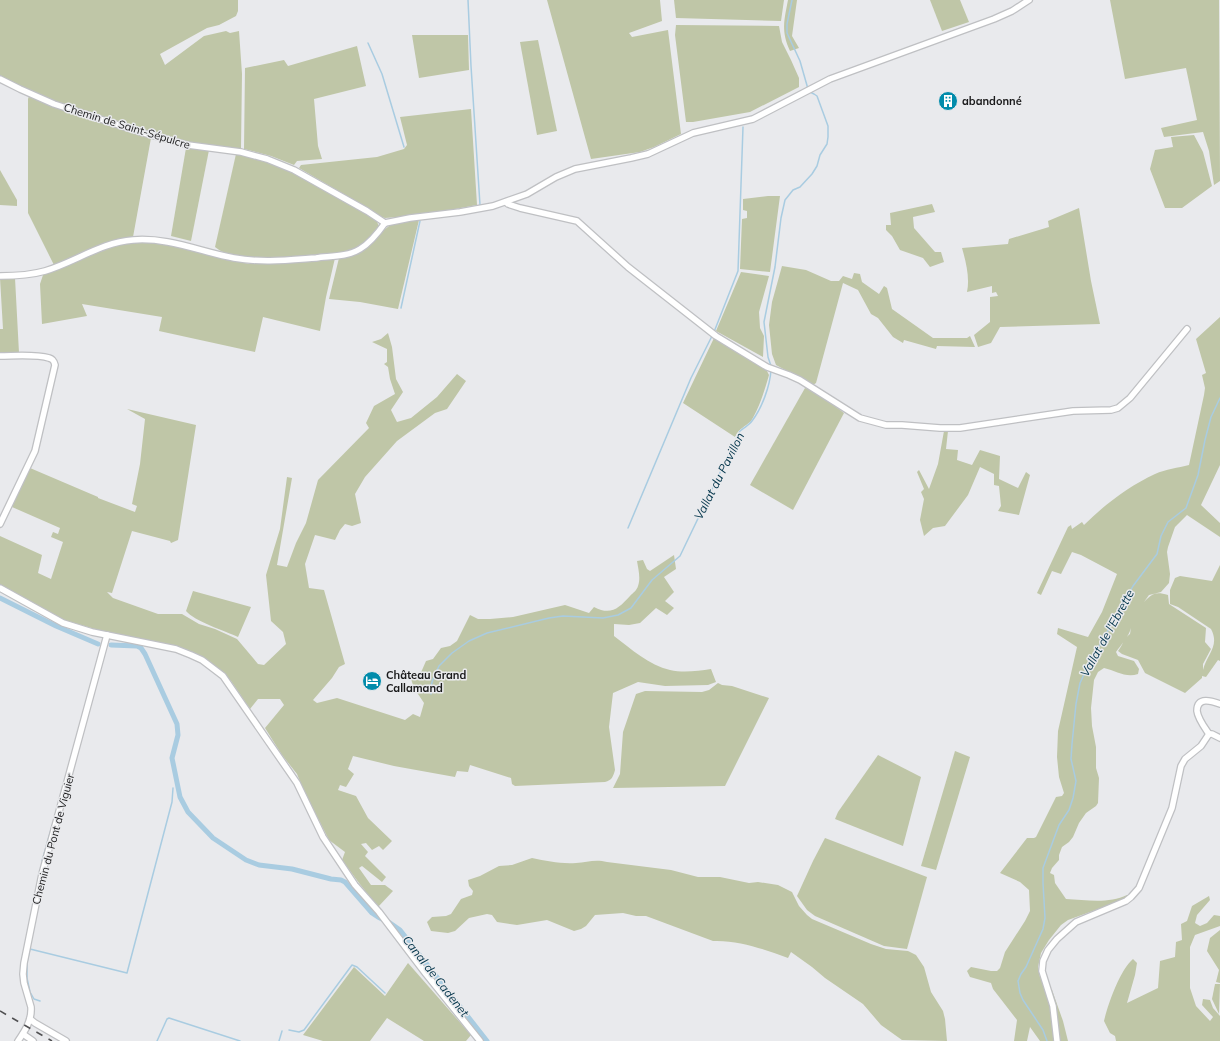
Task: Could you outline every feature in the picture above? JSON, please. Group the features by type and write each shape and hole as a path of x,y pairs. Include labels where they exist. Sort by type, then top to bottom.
{"street":[{"path":"0,276 31,274 45,271 104,247 133,240 168,242 233,258 260,262 343,255 360,249 378,233 385,223 410,218 460,212 506,202 527,194 556,177 575,169 643,155 693,133 753,119 830,79 994,19 1012,11 1029,0"},
{"name":"Chemin de Saint-Sépulcre","path":"0,78 20,89 54,104 153,136 188,145 242,152 267,159 294,170 367,211 385,223"},
{"path":"506,202 520,208 577,221 628,268 716,336 767,367 800,380 860,418 886,425 940,428 972,427 1056,413 1111,410 1118,408 1130,398 1187,329"},
{"path":"0,356 50,358 53,360 55,365 35,451 0,524"},
{"path":"0,588 63,623 92,632 181,651 202,660 223,676 297,783 329,848 355,885 382,916 480,1041"},
{"name":"Chemin du Pont de Viguier","path":"18,1041 30,1019 31,1007 23,974 42,874 107,635"},
{"path":"1220,704 1212,700 1204,700 1200,703 1198,708 1199,717 1209,734 1220,738"},
{"path":"1057,1041 1053,1006 1042,971 1042,966 1046,956 1057,939 1076,922 1126,901 1139,888 1172,808 1181,766 1185,759 1201,746 1209,734"},
{"path":"30,1019 44,1029 66,1041"},
{"path":"23,1034 33,1041"}],"green space":[{"path":"0,0 238,0 238,11 236,16 219,25 207,28 160,54 165,65 204,36 226,31 230,33 239,31 242,74 241,148 238,149 187,143 164,137 81,112 31,92 0,76"},
{"path":"547,0 660,0 662,21 629,33 632,37 668,30 681,134 640,152 591,159"},
{"path":"674,0 784,0 781,21 676,18"},
{"path":"788,0 797,0 792,36 799,48 790,51 784,32 785,14"},
{"path":"930,0 960,0 969,22 942,31"},
{"path":"1110,0 1219,0 1220,181 1214,185 1209,151 1203,132 1164,137 1161,128 1197,120 1186,68 1125,79"},
{"path":"676,25 779,26 782,42 799,78 799,87 750,112 686,122 675,35"},
{"path":"412,35 468,35 469,70 419,78"},
{"path":"538,40 557,131 537,135 520,42"},
{"path":"357,46 366,86 314,99 318,146 322,159 297,161 294,165 271,156 244,149 245,68 284,60 288,66"},
{"path":"29,96 66,111 151,138 133,237 117,240 54,265 28,213"},
{"path":"471,109 477,205 423,215 385,218 374,214 364,206 299,168 301,165 377,157 404,149 407,145 400,117"},
{"path":"1194,135 1203,152 1212,186 1182,208 1165,208 1150,169 1155,150 1173,147 1171,137"},
{"path":"186,148 209,150 191,241 171,236"},
{"path":"236,154 274,163 293,172 367,214 376,220 379,226 364,244 347,252 259,259 232,256 220,251 215,247"},
{"path":"0,170 17,200 17,206 0,205"},
{"path":"780,196 770,272 740,269 742,219 747,218 747,211 743,210 743,199"},
{"path":"932,204 935,212 913,217 914,228 935,252 941,252 944,262 930,267 923,258 900,250 892,236 886,230 886,225 891,225 890,213"},
{"path":"1079,208 1100,324 1000,327 991,343 978,347 974,335 990,322 990,297 998,296 996,292 992,293 992,286 967,292 968,276 962,248 1008,244 1009,239 1049,227 1048,221"},
{"path":"419,220 398,309 360,302 329,299 339,258 352,256 389,226 399,221"},
{"path":"148,242 169,244 249,264 272,264 335,258 320,331 263,317 255,352 159,331 162,317 82,304 87,316 42,324 40,284 43,275 98,252 123,244"},
{"path":"782,266 806,270 831,281 839,281 843,276 852,279 854,273 860,274 862,282 879,294 884,286 887,288 892,309 933,338 967,338 970,336 975,347 937,346 936,349 904,340 903,343 893,337 878,318 871,314 858,290 843,283 816,383 813,385 776,365 772,354 769,325 772,302"},
{"path":"741,272 769,276 759,312 760,328 764,336 763,357 716,331"},
{"path":"0,278 15,278 19,353 0,354 0,329 3,329"},
{"path":"1220,317 1220,465 1201,505 1220,523 1220,537 1187,515 1175,527 1168,547 1167,552 1170,574 1169,583 1161,592 1157,593 1168,595 1169,604 1206,628 1205,642 1211,649 1203,664 1203,670 1212,650 1214,640 1211,629 1178,607 1170,604 1170,590 1175,578 1180,576 1212,581 1220,565 1220,661 1218,660 1206,677 1202,676 1202,678 1185,693 1145,673 1138,660 1118,651 1124,642 1116,652 1118,656 1134,661 1139,669 1138,674 1125,675 1104,668 1098,672 1094,680 1091,708 1092,726 1096,747 1096,768 1099,778 1098,803 1086,813 1079,823 1073,837 1062,847 1059,860 1052,868 1050,873 1054,875 1055,883 1066,899 1097,901 1113,900 1127,895 1127,897 1068,920 1061,925 1049,940 1041,953 1038,967 1040,977 1049,998 1056,1041 1040,1041 1030,1027 1027,1041 1014,1041 1017,1020 993,989 991,983 970,977 967,971 971,967 997,971 1000,968 1005,952 1030,911 1029,890 1020,882 1000,873 1027,838 1036,837 1056,797 1062,796 1064,793 1059,777 1057,757 1058,731 1077,647 1057,634 1058,628 1088,637 1102,612 1117,574 1081,555 1072,552 1061,574 1052,571 1041,595 1037,593 1068,527 1071,525 1072,529 1082,522 1084,525 1117,496 1145,479 1163,471 1189,465 1204,395 1205,388 1202,375 1206,373 1196,339","holes":["1157,593 1149,597 1144,602 1149,595"]},
{"path":"388,333 392,347 396,379 403,392 391,410 397,422 411,418 437,397 457,374 466,381 447,409 435,413 397,441 365,477 355,494 361,523 352,526 345,524 335,540 315,535 305,564 309,588 324,590 345,664 339,667 332,678 313,700 317,703 337,698 405,720 413,714 420,717 424,703 414,688 411,679 413,675 419,677 426,661 433,659 441,648 450,646 457,641 470,615 478,619 513,617 565,605 589,613 594,607 600,610 610,611 622,604 637,589 639,583 639,573 637,561 643,560 647,569 650,571 674,555 676,569 664,577 674,592 665,601 674,608 667,615 656,608 640,623 629,625 614,624 614,636 640,656 662,668 680,671 711,669 716,682 708,685 665,686 638,682 613,693 609,727 615,770 612,778 605,782 515,786 512,784 511,778 470,765 468,772 457,771 455,777 394,766 353,756 348,769 354,774 346,787 340,785 338,790 356,796 368,818 392,841 383,850 379,846 372,850 366,843 361,844 368,852 365,856 386,877 382,882 362,866 359,868 371,885 385,885 393,891 378,907 342,860 345,852 329,840 297,774 282,755 265,728 284,705 280,699 258,699 250,709 231,681 204,658 178,647 105,632 64,620 0,585 0,536 42,555 38,573 51,579 63,542 51,537 53,532 58,534 60,528 12,507 30,468 98,498 135,512 137,506 132,504 140,464 145,419 127,409 196,425 178,540 171,543 170,541 132,531 112,593 107,592 113,598 158,614 182,614 199,624 215,629 237,639 258,664 264,665 286,644 283,632 271,621 266,575 280,529 287,477 292,478 277,565 287,567 296,543 306,523 318,480 369,428 366,423 374,406 395,394 388,367 384,364 387,362 387,349 372,342 381,339"},
{"path":"714,338 766,369 769,375 757,411 751,421 738,432 735,437 683,403"},
{"path":"805,388 815,391 844,413 793,510 750,485"},
{"path":"944,431 948,431 946,449 958,450 957,460 972,465 980,450 1000,456 999,479 1018,488 1026,472 1030,475 1019,515 998,511 1001,506 999,486 994,485 994,474 980,467 968,495 945,526 933,528 924,536 920,520 924,499 921,492 924,489 917,472 919,470 929,489 938,464"},
{"path":"193,591 251,607 238,637 203,622 186,611"},
{"path":"718,683 769,698 725,786 613,788 620,774 623,732 636,694 645,691 702,692 709,690"},
{"path":"955,751 970,757 936,870 921,866"},
{"path":"878,755 921,777 903,846 835,819 838,812"},
{"path":"825,838 927,877 907,949 884,946 815,916 807,910 797,896"},
{"path":"532,858 564,863 603,861 671,870 698,877 720,877 749,883 758,882 778,885 792,892 799,906 812,919 871,944 886,949 908,951 916,955 924,967 931,992 943,1011 947,1041 902,1040 881,1025 863,1004 791,952 788,958 760,948 732,942 713,941 646,916 636,916 623,913 595,915 586,926 574,931 547,920 517,925 497,922 492,915 487,914 469,918 455,931 448,933 431,931 427,922 432,917 451,914 461,899 472,895 473,891 469,886 468,880 480,876 499,866 512,865"},
{"path":"1209,896 1210,900 1197,915 1195,923 1200,926 1207,923 1214,915 1220,916 1220,926 1195,935 1190,947 1190,988 1196,1006 1210,1021 1213,1017 1202,1005 1203,999 1210,1000 1213,1008 1220,1016 1220,1041 1116,1041 1115,1036 1110,1033 1104,1021 1108,1006 1119,979 1128,964 1133,959 1137,963 1127,1003 1158,988 1160,961 1175,957 1176,942 1182,940 1181,924 1187,921 1192,906"},
{"path":"1220,930 1220,983 1216,982 1219,970 1207,951 1210,938"},
{"path":"408,963 471,1035 466,1041 424,1041 387,1018 370,1041 323,1041 303,1035 354,967 385,996"},
{"path":"1215,984 1220,984 1219,1014 1212,999"},
{"path":"1050,989 1052,990 1063,1021 1068,1041 1059,1041"}],"waterway":[{"path":"468,0 480,205"},
{"name":"Vallat du Pavillon","path":"771,366 768,357 764,322 775,267 781,218 785,200 793,190 800,187 812,174 817,166 820,155 827,144 828,137 828,126 817,96 808,89 800,61 787,33 787,24 792,0"},
{"path":"368,43 382,74 404,147"},
{"path":"714,332 738,271 743,127"},
{"path":"401,308 420,221"},
{"path":"628,528 691,378 712,336"},
{"name":"Vallat du Pavillon","path":"431,694 431,686 439,666 452,653 469,641 487,633 563,616 603,618 618,615 631,608 652,580 680,556 740,431 751,422 759,410 767,390 771,370"},
{"name":"Vallat de l'Ebrette","path":"1047,1041 1043,1030 1023,1000 1018,981 1043,929 1045,918 1043,868 1059,825 1069,810 1073,798 1076,781 1071,759 1076,704 1080,683 1133,586 1157,554 1161,536 1168,522 1186,508 1198,475 1211,417 1220,398"},
{"name":"Canal de Cadenet","path":"0,598 56,626 98,644"},
{"name":"Canal de Cadenet","path":"111,645 137,646 141,648 145,654 177,724 178,735 172,758 180,797 188,812 213,838 246,860 259,865 292,869 345,882 372,913 400,930 487,1041"},
{"path":"40,1001 34,999 30,992 27,978 27,962 30,949 127,973 172,802 173,788"},
{"path":"42,861 53,823"},
{"path":"289,1030 299,1032 304,1030 352,965 357,967 385,993"},
{"path":"157,1041 167,1019 169,1018 240,1041"},
{"path":"279,1041 282,1031"}],"railway":[{"path":"0,1011 52,1041"}],"place":[{"name":"abandonné","path":"948,101"},
{"name":"Château Grand Callamand","path":"372,681"}]}
